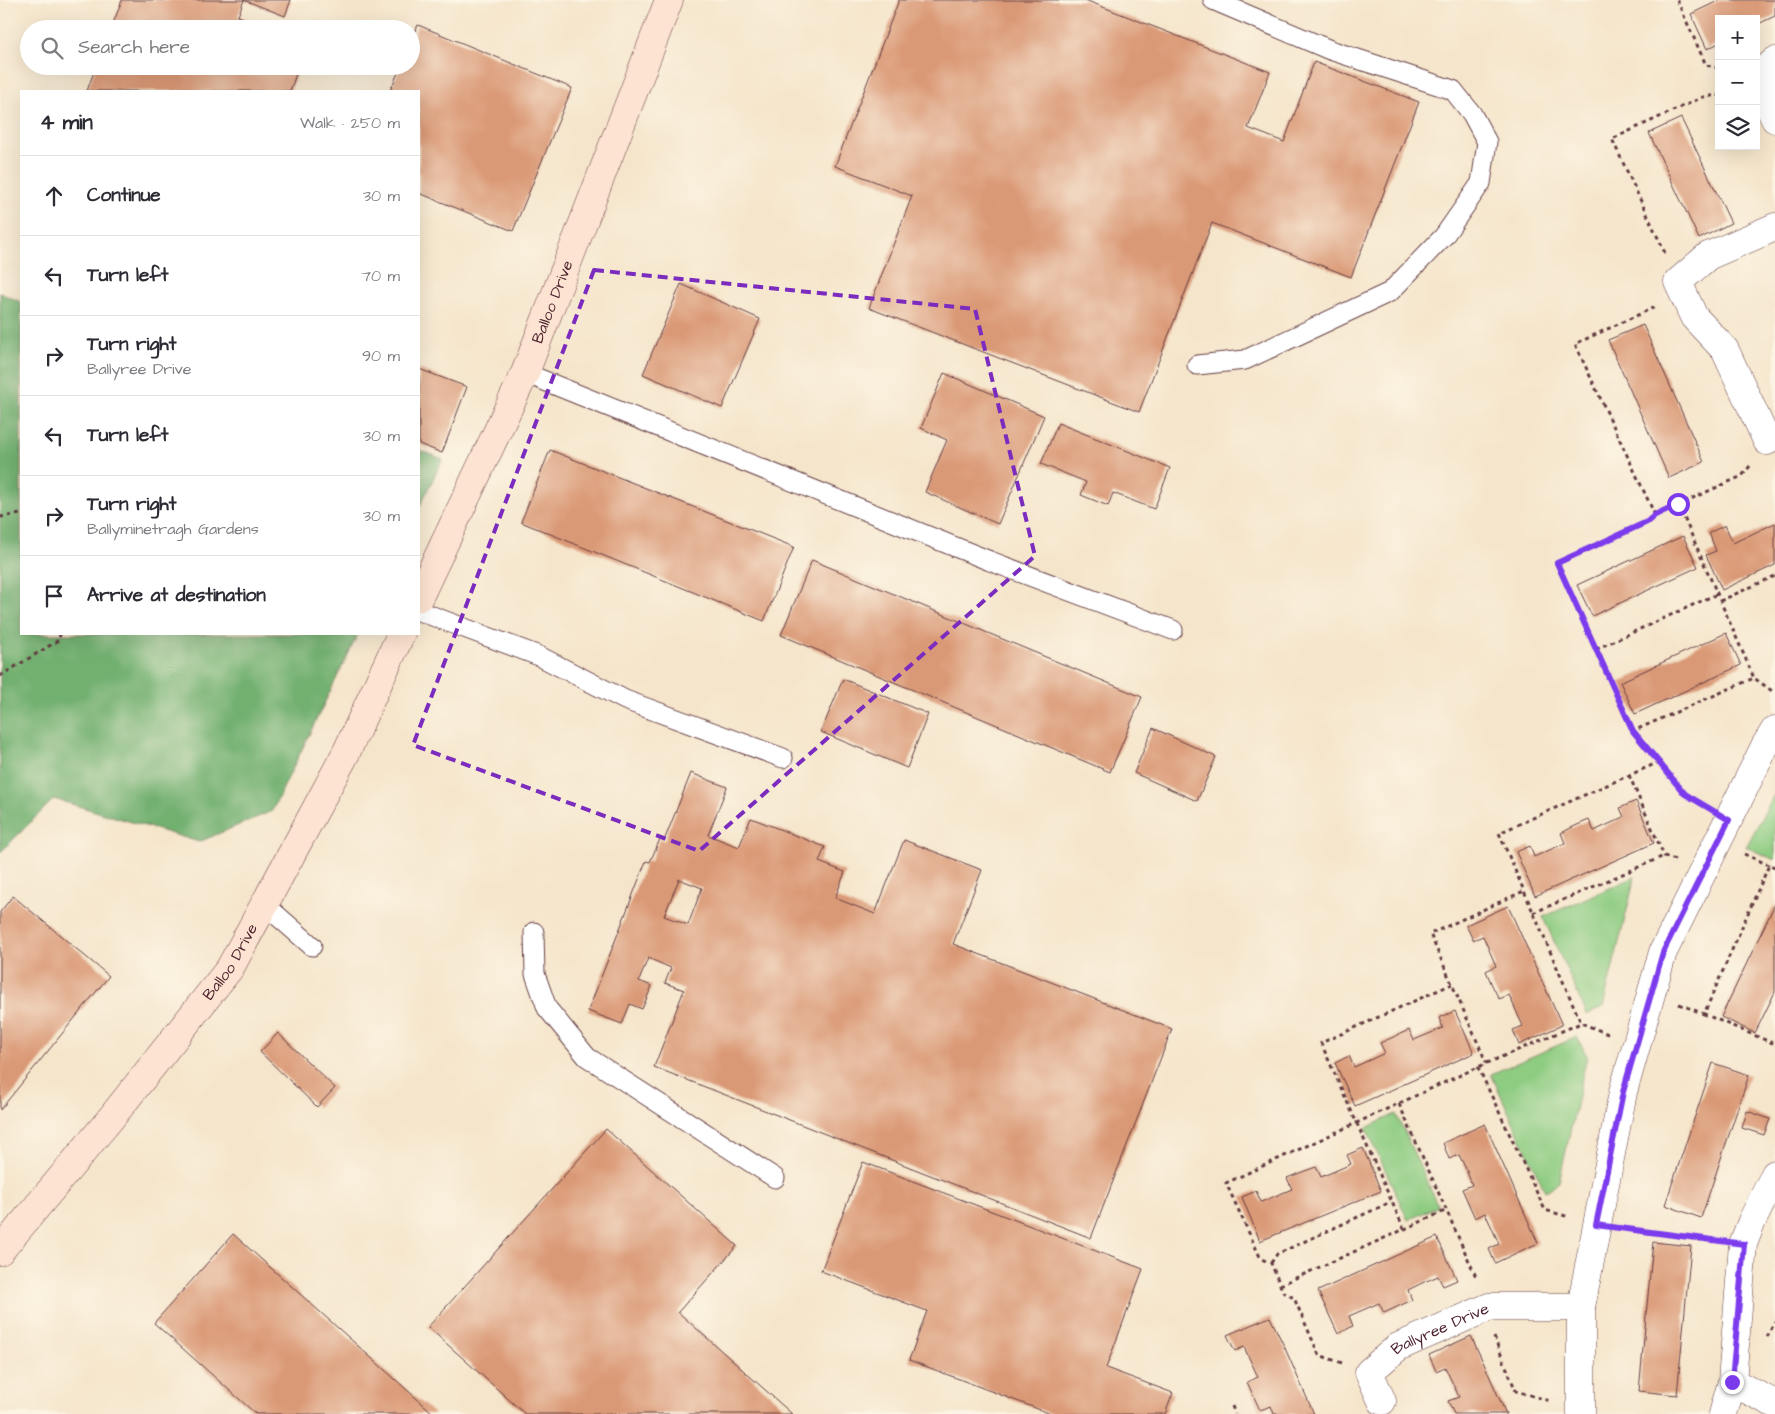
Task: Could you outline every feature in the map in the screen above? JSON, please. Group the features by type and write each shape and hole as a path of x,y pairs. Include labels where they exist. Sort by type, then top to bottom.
{"street":[{"name":"Balloo Drive","path":"420,595 525,373 669,0"},
{"path":"1775,61 1767,68 1762,91 1775,119"},
{"path":"1767,441 1726,350 1694,317 1681,288 1708,256 1775,227"},
{"name":"Balloo Drive","path":"0,1252 111,1118 230,968 346,753 401,635"},
{"path":"1581,1411 1581,1307 1623,1092 1663,952 1765,746 1775,730"},
{"path":"1723,1414 1732,1382 1744,1244 1752,1221 1775,1174"},
{"name":"Ballyree Drive","path":"1369,1372 1398,1347 1489,1307 1581,1307"},
{"path":"1369,1372 1382,1401"},
{"path":"1732,1382 1775,1404"}],"lane":[{"path":"1197,365 1245,360 1390,292 1444,236 1481,183 1487,142 1472,114 1453,90 1330,50 1213,0"},
{"path":"525,373 981,558 1173,630"},
{"path":"420,611 539,656 625,700 783,758"},
{"path":"264,904 312,946"},
{"path":"534,932 534,974 547,1008 587,1057 775,1178"}],"path":[{"path":"1677,0 1706,65 1715,67"},
{"path":"1655,515 1576,344 1681,288 1612,139 1703,97 1715,96"},
{"path":"1729,820 1685,794 1633,731 1557,563 1647,522 1655,515 1678,504 1742,476 1767,441"},
{"path":"1678,504 1754,678 1775,693"},
{"path":"0,517 20,514"},
{"path":"1720,601 1775,576"},
{"path":"1596,649 1717,594"},
{"path":"0,676 59,640 60,635"},
{"path":"1633,731 1754,678"},
{"path":"1637,1046 1581,1023 1499,833 1659,762"},
{"path":"1629,775 1664,856 1703,872"},
{"path":"1533,913 1664,856"},
{"path":"1775,867 1769,865 1704,1014 1775,1044"},
{"path":"1487,1064 1430,934 1524,892"},
{"path":"1404,1229 1321,1043 1452,984"},
{"path":"1369,1372 1319,1355 1294,1298 1283,1292 1271,1263 1260,1259 1226,1183 1478,1067 1581,1023"},
{"path":"1478,1067 1545,1210 1596,1225 1744,1244"},
{"path":"1399,1104 1489,1307 1495,1341 1516,1392 1581,1411"},
{"path":"1271,1263 1278,1254 1391,1202"},
{"path":"1280,1285 1447,1210"},
{"path":"1232,1406 1235,1414"}],"highlighted area":[{"path":"594,270 975,309 1035,556 699,851 413,745"}],"green space":[{"path":"0,293 20,302 20,635 358,635 272,811 199,842 54,799 0,853"},
{"path":"420,450 443,459 420,506"},
{"path":"1775,793 1775,860 1746,847"},
{"path":"1635,877 1603,1007 1587,1015 1543,917"},
{"path":"1577,1037 1587,1056 1559,1182 1545,1191 1491,1074"},
{"path":"1396,1114 1438,1206 1408,1220 1366,1128"}],"building":[{"path":"122,0 244,0 238,16 248,20 114,20"},
{"path":"244,0 291,0 285,16"},
{"path":"899,0 1085,0 1270,72 1248,128 1284,142 1314,62 1419,102 1351,277 1212,223 1139,412 869,308 912,196 835,166"},
{"path":"1720,0 1775,0 1775,16 1760,23 1760,15 1715,15 1715,45 1707,49 1691,14"},
{"path":"420,26 572,88 513,231 420,193 420,90 390,90 397,75 420,75"},
{"path":"93,75 296,75 290,90 87,90"},
{"path":"1681,118 1731,223 1699,239 1649,133"},
{"path":"681,284 760,319 722,408 643,374"},
{"path":"1643,325 1704,462 1669,478 1608,340"},
{"path":"420,369 467,387 442,453 420,444"},
{"path":"944,373 1044,416 998,524 925,492 947,440 921,428"},
{"path":"1058,423 1170,468 1154,509 1113,493 1108,506 1081,495 1086,482 1041,464"},
{"path":"550,450 794,547 764,621 521,522"},
{"path":"1775,523 1775,565 1722,590 1706,555 1716,551 1709,533 1725,525 1733,543"},
{"path":"1683,536 1698,567 1592,616 1577,585"},
{"path":"812,560 1142,697 1110,772 781,635"},
{"path":"1726,633 1741,665 1635,714 1620,682"},
{"path":"843,679 928,714 907,768 821,732"},
{"path":"1153,728 1216,757 1197,801 1134,773"},
{"path":"691,773 727,787 708,835 739,847 751,818 825,847 819,862 845,872 835,898 875,914 904,840 982,870 953,944 1172,1029 1091,1238 654,1067 684,990 665,983 671,968 648,958 639,981 652,986 642,1009 630,1004 622,1024 588,1011 646,861 650,862 660,839 664,841","holes":["679,879 702,888 688,925 664,916"]},
{"path":"1636,801 1654,843 1535,896 1516,852 1530,846 1534,857 1565,843 1561,833 1575,826 1589,820 1594,831 1624,817 1620,808"},
{"path":"13,896 109,976 0,1110 0,912"},
{"path":"1775,904 1775,992 1755,1033 1721,1017"},
{"path":"1508,906 1562,1025 1519,1045 1513,1030 1523,1026 1509,995 1499,999 1492,985 1486,971 1496,966 1483,936 1473,940 1466,925"},
{"path":"1455,1011 1474,1053 1355,1106 1335,1063 1349,1056 1354,1067 1385,1053 1380,1043 1409,1030 1414,1040 1443,1028 1439,1018"},
{"path":"278,1033 335,1088 317,1107 260,1052"},
{"path":"1713,1063 1749,1075 1701,1218 1665,1205"},
{"path":"1747,1111 1770,1119 1764,1135 1742,1128"},
{"path":"1485,1124 1538,1243 1495,1263 1489,1249 1499,1244 1485,1213 1475,1218 1462,1189 1472,1185 1466,1169 1459,1155 1449,1159 1443,1143"},
{"path":"606,1129 737,1246 678,1312 792,1414 525,1414 428,1327"},
{"path":"1363,1148 1381,1191 1260,1241 1242,1197 1256,1191 1261,1202 1292,1189 1287,1178 1316,1167 1321,1177 1351,1164 1347,1155"},
{"path":"863,1162 1143,1269 1106,1368 1173,1393 1165,1414 1051,1414 909,1360 927,1311 821,1271"},
{"path":"233,1234 434,1414 256,1414 154,1323"},
{"path":"1437,1237 1457,1280 1443,1286 1438,1276 1408,1290 1412,1300 1384,1313 1379,1303 1349,1316 1353,1326 1338,1334 1318,1291"},
{"path":"1653,1242 1691,1246 1677,1395 1639,1391"},
{"path":"1270,1317 1314,1414 1274,1414 1271,1406 1260,1410 1247,1382 1258,1377 1244,1347 1235,1351 1227,1335"},
{"path":"1471,1336 1506,1414 1454,1414 1448,1401 1459,1397 1445,1367 1436,1371 1429,1355"}],"route":[{"path":"1678,504 1655,515 1647,522 1557,563 1633,731 1685,794 1729,820 1663,952 1623,1092 1596,1225 1744,1244 1732,1382"}]}
